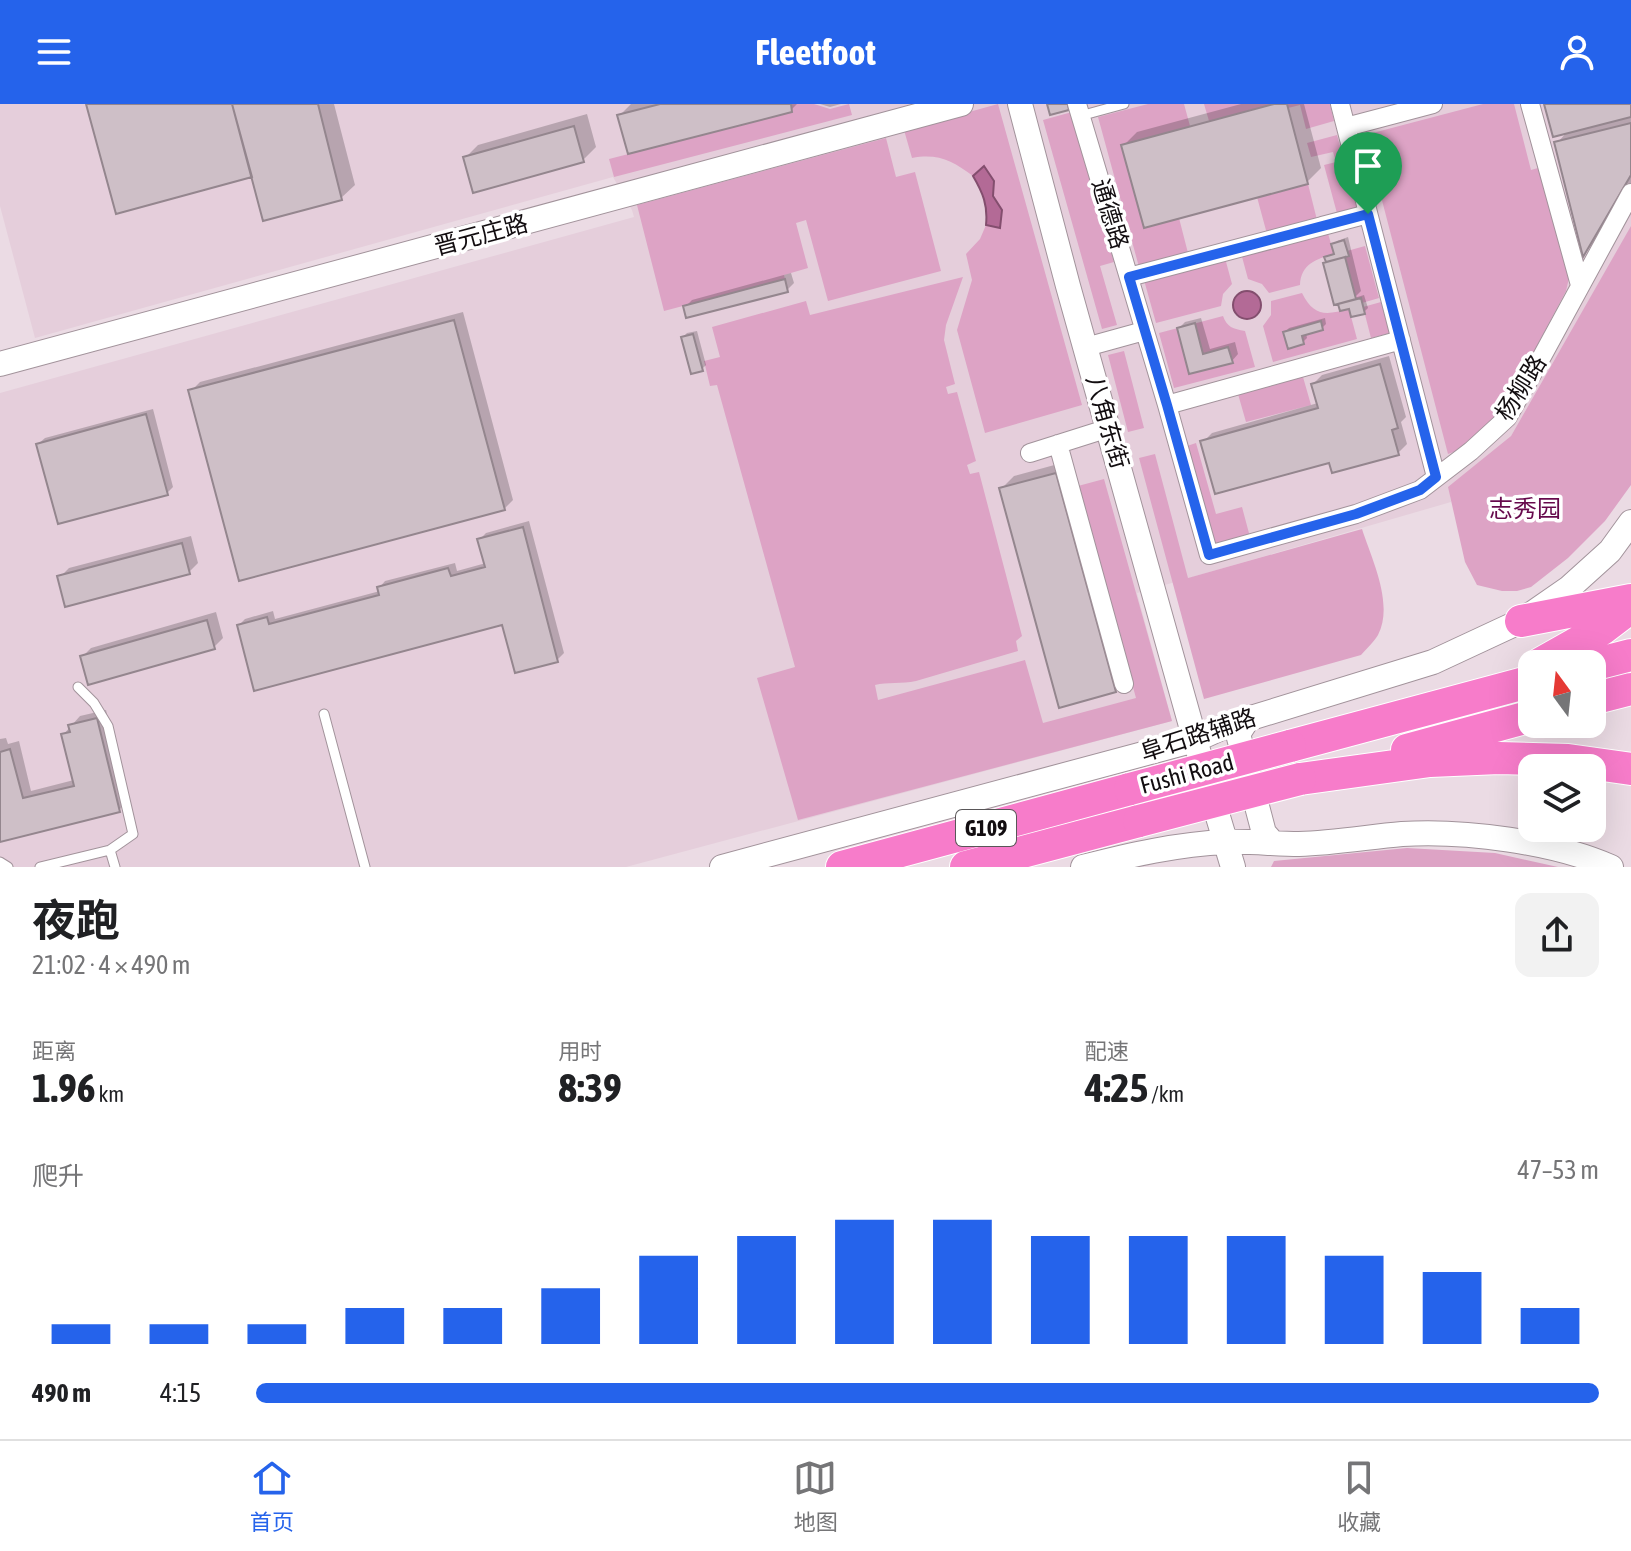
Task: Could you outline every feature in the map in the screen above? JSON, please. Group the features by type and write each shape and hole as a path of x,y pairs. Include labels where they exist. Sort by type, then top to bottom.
{"highway":[{"path":"1521,621 1631,600"},
{"path":"1565,650 1602,629 1631,607"},
{"path":"1606,661 1631,655"},
{"path":"1487,694 1518,676"},
{"name":"Fushi Road","path":"842,867 1129,773 1290,746 1518,685"},
{"path":"1606,695 1631,689"},
{"name":"Fushi Road","path":"966,867 1518,720"},
{"path":"1300,779 1430,761 1499,758 1568,760 1631,769"}],"street":[{"name":"晋元庄路","path":"0,364 961,104"},
{"name":"八角东街","path":"1020,104 1195,740 1226,842"},
{"path":"1340,104 1436,477"},
{"path":"1346,127 1433,104"},
{"path":"1530,104 1580,285"},
{"name":"通德路","path":"1079,110 1209,555"},
{"name":"杨柳路","path":"1209,555 1356,514 1420,490 1471,451 1507,418 1631,193"},
{"path":"1129,277 1368,214"},
{"path":"1322,226 1368,214"},
{"path":"1086,347 1144,331"},
{"path":"1167,405 1401,340"},
{"path":"1030,453 1109,428"},
{"path":"1058,444 1124,684"},
{"name":"阜石路辅路","path":"722,867 1129,773 1228,725 1433,662 1521,621 1569,588 1610,551 1631,522"},
{"path":"1247,720 1238,734 1264,833 1273,843"},
{"path":"1129,773 1157,768 1171,836 1160,849"},
{"path":"1083,867 1160,849 1226,842 1300,844 1407,834 1458,834 1585,856 1611,867"},
{"path":"1226,842 1233,867"}],"lane":[{"path":"1079,110 1124,104"},
{"path":"40,867 110,850 133,834 108,726 94,703 78,687"},
{"path":"324,714 365,867"},
{"path":"110,850 115,867"},
{"path":"0,862 8,867"}],"shaded area":[{"path":"0,104 1631,104 1631,227 1511,436 1449,487 1451,502 1137,593 1172,721 626,867 0,867 0,393 634,217 613,177 35,338 0,206"},
{"path":"984,166 994,181 993,196 1002,210 1000,228 986,225 984,199 973,176"},
{"path":"1247,291 1257,295 1261,305 1257,315 1247,319 1237,315 1233,305 1237,295"}],"green space":[{"path":"790,104 814,104 830,109 849,104 852,115 614,177 609,159 792,112"},
{"path":"998,104 1082,405 985,433 957,330 972,280 966,254 980,239 986,225 1000,227 1002,210 993,196 994,181 984,167 973,176 945,160 912,158 904,130"},
{"path":"1148,104 1184,104 1190,126 1122,145 1144,227 1179,218 1188,253 1139,267 1098,117"},
{"path":"1204,104 1274,104 1209,121"},
{"path":"1287,104 1330,104 1334,121 1306,129 1300,105 1288,108"},
{"path":"1483,104 1514,104 1531,170 1538,168 1569,278 1566,291 1500,411 1462,449 1448,454 1365,135"},
{"path":"1072,112 1114,262 1100,266 1117,325 1102,329 1043,120"},
{"path":"1337,135 1358,212 1338,217 1324,165 1336,162 1333,152 1311,157 1307,143"},
{"path":"886,138 896,177 915,172 941,271 828,301 806,220 796,223 808,268 784,275 785,279 664,311 637,205"},
{"path":"1308,184 1317,220 1267,234 1257,197"},
{"name":"志秀园","path":"1631,226 1631,485 1605,521 1568,558 1531,587 1502,591 1477,585 1465,562 1448,487 1511,436"},
{"path":"1327,230 1334,254 1306,267 1300,285 1269,293 1262,284 1248,279 1241,253"},
{"path":"1365,246 1379,298 1362,303 1356,299 1345,257 1349,256 1347,251"},
{"path":"1225,258 1232,284 1223,294 1221,306 1156,323 1144,280"},
{"path":"963,277 946,325 944,340 955,384 946,387 948,394 957,392 976,461 967,465 970,474 979,472 1022,636 1016,641 1018,651 916,681 875,685 878,700 1025,660 1043,723 1136,698 1078,486 1104,479 1172,721 798,820 757,678 795,667 717,385 710,386 704,361 720,357 712,327 806,301 810,315"},
{"path":"1302,293 1311,306 1321,312 1349,309 1357,339 1273,362 1263,326 1271,315 1271,301"},
{"path":"1381,302 1390,333 1371,338 1363,307"},
{"path":"1223,316 1231,327 1245,331 1255,367 1174,388 1159,333"},
{"path":"1124,351 1144,428 1128,432 1108,355"},
{"path":"1303,377 1311,405 1246,422 1238,394"},
{"path":"1196,443 1216,514 1242,507 1250,537 1212,548 1184,447"},
{"path":"1155,454 1188,578 1362,529 1380,582 1384,610 1378,635 1361,655 1204,699 1139,458"},
{"path":"1407,848 1495,853 1558,867 1271,867 1274,861"}],"building":[{"path":"86,104 232,104 252,177 116,214"},
{"path":"232,104 318,104 342,200 263,221"},
{"path":"660,104 791,104 792,112 628,154 617,115"},
{"path":"1047,104 1068,104 1069,110 1050,115"},
{"path":"1274,104 1287,104 1308,184 1144,228 1121,145"},
{"path":"1544,104 1631,104 1631,117 1553,137"},
{"path":"1631,123 1631,175 1583,257 1554,142"},
{"path":"574,126 584,162 473,193 463,157"},
{"path":"1344,240 1349,256 1326,262 1324,257 1334,254 1331,244"},
{"path":"1345,257 1356,299 1334,305 1323,263"},
{"path":"785,279 788,292 686,318 683,306"},
{"path":"1361,298 1365,314 1351,317 1349,309 1340,311 1338,304"},
{"path":"454,320 505,510 239,581 188,390"},
{"path":"1321,321 1323,330 1302,336 1304,344 1288,349 1283,332"},
{"path":"1195,323 1203,354 1228,347 1233,363 1189,374 1177,328"},
{"path":"693,334 703,371 691,374 681,337"},
{"path":"1380,364 1398,428 1392,430 1399,455 1332,473 1329,463 1215,494 1200,441 1318,408 1311,384"},
{"path":"146,414 168,495 58,524 36,444"},
{"path":"1056,473 1116,692 1059,708 999,488"},
{"path":"523,527 558,662 515,673 502,625 254,691 237,625 267,617 269,624 379,595 377,587 448,568 451,576 485,567 477,539"},
{"path":"182,543 190,574 65,607 57,576"},
{"path":"207,620 215,649 88,685 80,656"},
{"path":"97,718 120,812 0,842 0,752 10,749 23,798 74,786 61,734 70,732 68,725"}],"route":[{"path":"1368,214 1436,477 1420,490 1356,514 1209,555 1129,277 1368,214"}]}
